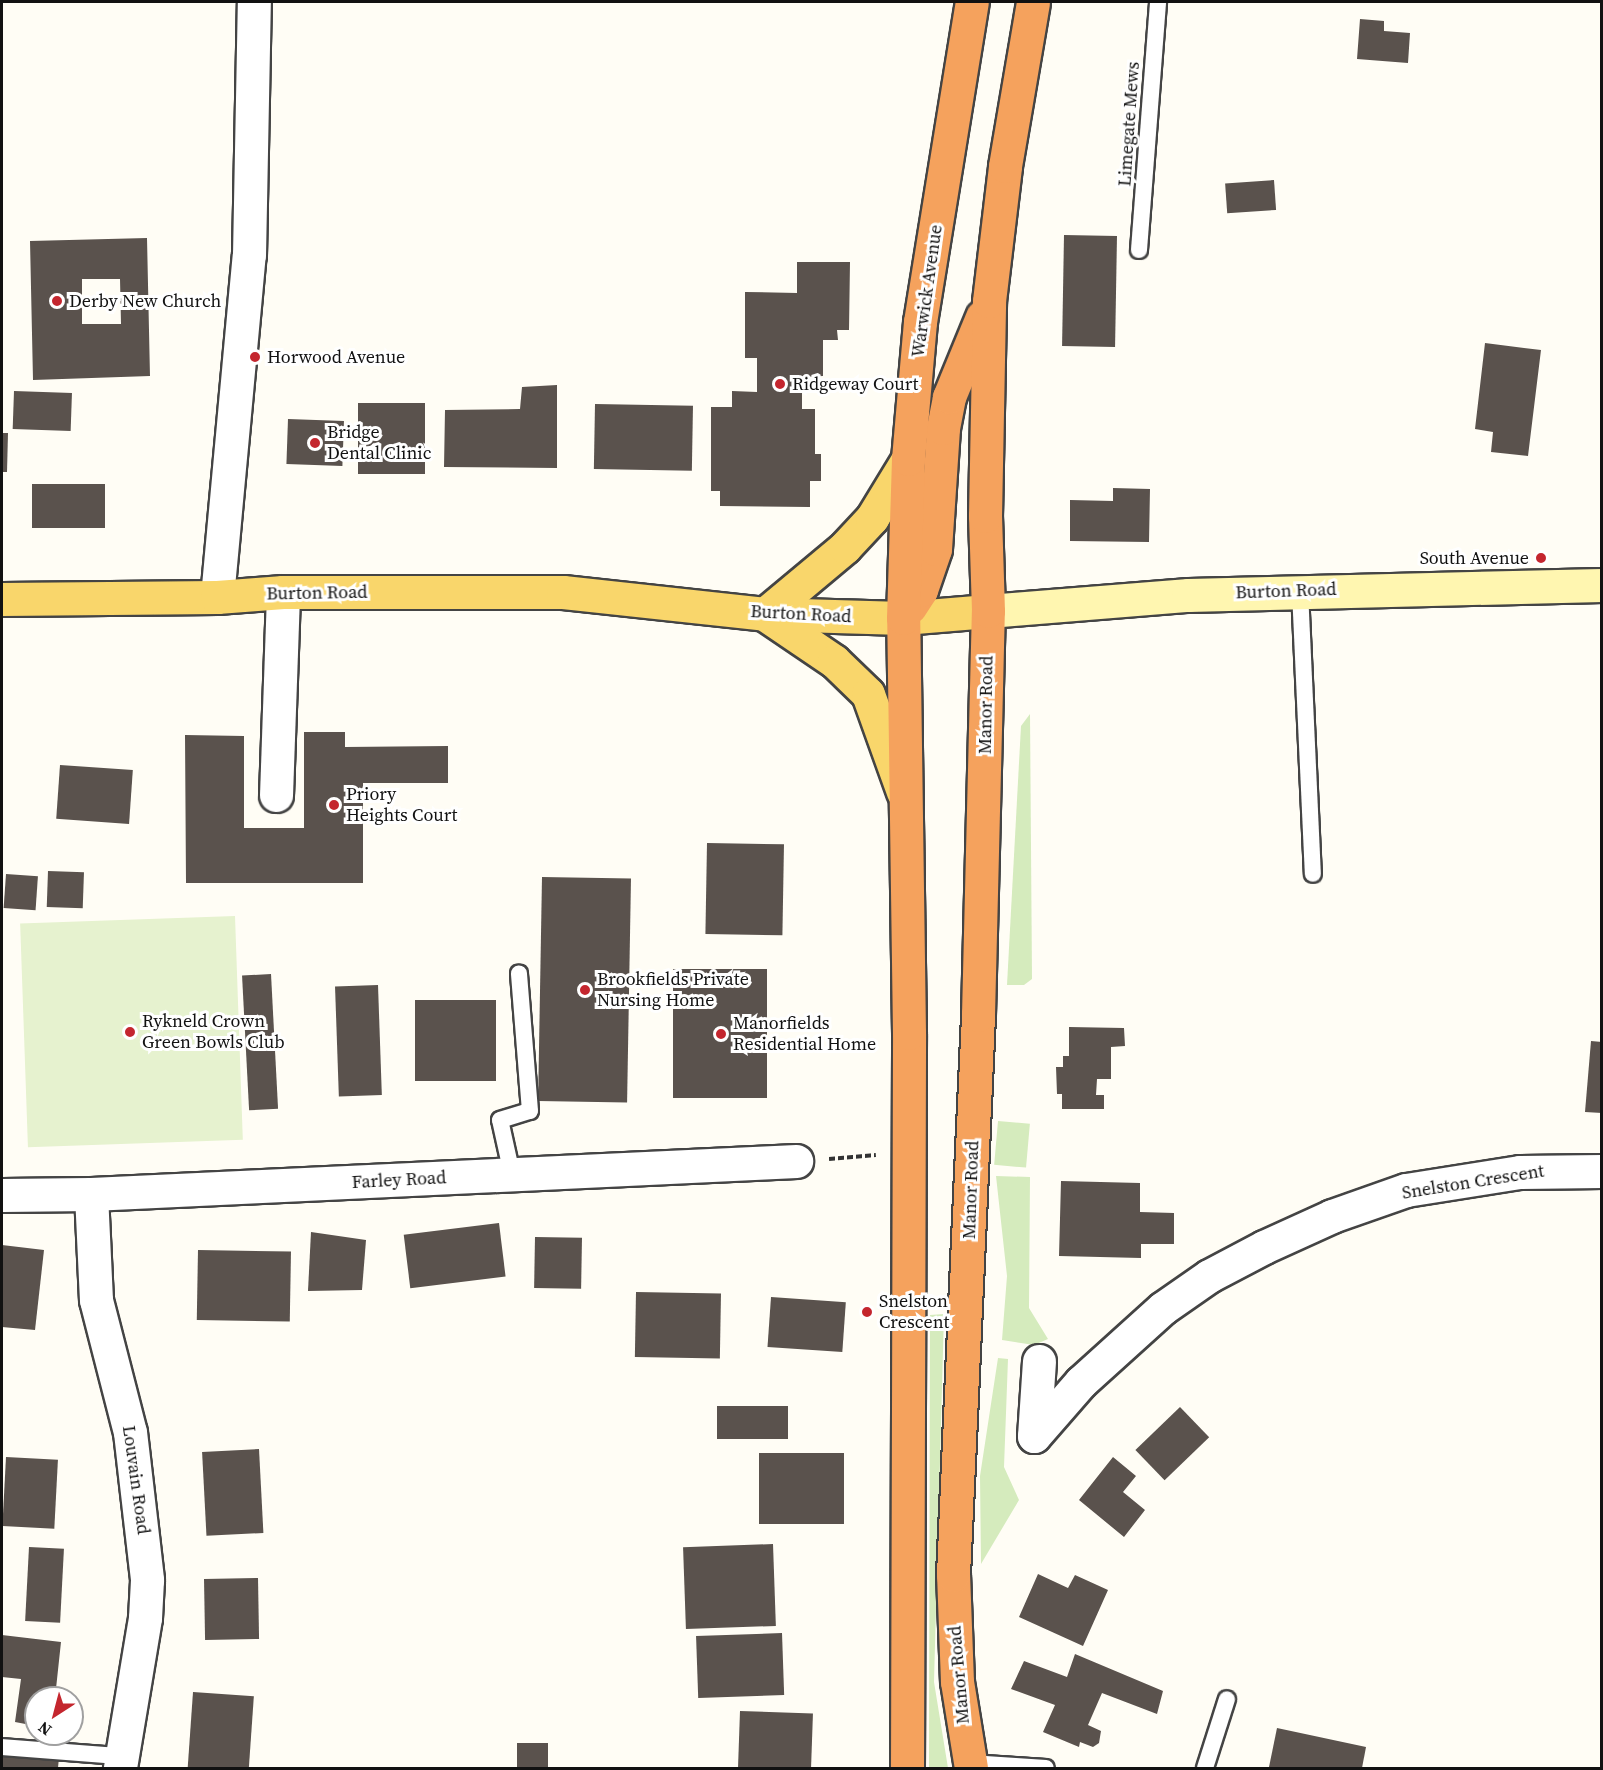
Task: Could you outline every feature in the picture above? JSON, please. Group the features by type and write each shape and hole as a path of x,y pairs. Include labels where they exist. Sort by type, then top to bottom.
{"highway":[{"name":"Warwick Avenue","path":"903,618 908,459 920,322 972,2"},
{"path":"988,611 985,516 989,301 1005,166 1033,2"},
{"path":"907,1768 903,618 921,590 935,549 943,428 949,397 989,301"},
{"name":"Manor Road","path":"970,1766 957,1682 953,1575 967,1325 988,611"}],"main road":[{"path":"905,799 868,694 825,653 765,614 845,547 872,518 908,459"},
{"name":"Burton Road","path":"2,599 217,597 283,592 563,592 765,614 903,618 988,611"}],"street":[{"path":"217,597 249,255 254,2"},
{"name":"Burton Road","path":"988,611 1188,595 1602,585"},
{"path":"276,795 283,592"},
{"name":"Farley Road","path":"2,1195 91,1194 796,1161"},
{"name":"Snelston Crescent","path":"1039,1360 1034,1436 1081,1382 1162,1308 1209,1276 1264,1247 1332,1216 1406,1190 1520,1172 1602,1171"},
{"name":"Louvain Road","path":"91,1194 96,1300 130,1432 142,1513 147,1580 140,1647 120,1762"}],"lane":[{"name":"Limegate Mews","path":"1139,250 1158,2"},
{"path":"1300,591 1313,873"},
{"path":"512,1174 500,1120 530,1111 519,973"},
{"path":"1205,1768 1227,1699"},
{"path":"2,1747 120,1762"},
{"path":"970,1766 1046,1768"}],"path":[{"path":"796,1161 906,1152"}],"green space":[{"path":"1030,714 1032,979 1024,985 1007,985 1021,726"},
{"name":"Rykneld Crown Green Bowls Club","path":"235,916 243,1140 28,1147 20,924"},
{"path":"998,1121 1030,1124 1026,1168 994,1165"},
{"path":"996,1176 1030,1177 1029,1308 1048,1339 1034,1345 1002,1340 1007,1276"},
{"path":"944,1314 934,1682 948,1768 929,1768 930,1315"},
{"path":"998,1358 1008,1359 1004,1467 1019,1500 981,1564 980,1476"}],"building":[{"path":"1360,19 1384,21 1384,31 1410,33 1408,63 1357,59"},
{"path":"1274,180 1276,210 1227,213 1225,183"},
{"path":"1064,235 1117,236 1115,347 1062,346"},
{"name":"Derby New Church","path":"147,238 150,376 33,380 30,241","holes":["82,279 120,279 121,324 82,324"]},
{"name":"Ridgeway Court","path":"797,262 850,262 849,330 837,330 838,340 823,340 823,376 802,377 802,409 815,409 815,454 821,454 821,481 810,481 810,507 720,506 720,491 711,491 711,407 732,407 732,391 757,392 757,358 745,358 745,292 797,293"},
{"path":"1485,343 1541,350 1528,456 1491,452 1493,432 1475,429"},
{"path":"557,385 557,468 444,467 445,410 520,409 522,387"},
{"path":"14,391 72,393 71,431 13,429"},
{"path":"358,403 425,403 425,474 358,474"},
{"path":"595,404 693,406 692,471 594,469"},
{"name":"Bridge Dental Clinic","path":"288,419 344,421 342,466 286,464"},
{"path":"2,433 8,433 7,472 2,472"},
{"path":"32,484 105,484 105,528 32,528"},
{"path":"1113,488 1150,489 1149,542 1070,541 1070,500 1113,501"},
{"name":"Priory Heights Court","path":"304,732 345,732 345,747 448,746 448,783 363,783 363,883 186,883 185,735 244,736 244,828 304,828"},
{"path":"60,765 133,770 129,824 56,819"},
{"path":"707,843 784,844 782,935 705,934"},
{"path":"48,871 84,872 83,908 47,907"},
{"path":"6,874 38,876 36,910 4,908"},
{"name":"Brookfields Private Nursing Home","path":"542,877 631,879 627,1103 538,1101"},
{"name":"Manorfields Residential Home","path":"673,969 767,969 767,1098 673,1098"},
{"path":"271,974 278,1109 249,1110 242,976"},
{"path":"378,985 382,1095 339,1096 335,987"},
{"path":"415,1000 496,1000 496,1081 415,1081"},
{"path":"1069,1027 1124,1028 1125,1046 1111,1047 1111,1079 1097,1079 1096,1095 1104,1095 1104,1109 1062,1109 1062,1094 1057,1094 1056,1067 1063,1067 1063,1056 1069,1056"},
{"path":"1591,1041 1602,1042 1602,1113 1585,1112"},
{"path":"1061,1181 1140,1183 1140,1212 1174,1213 1174,1244 1141,1244 1141,1258 1059,1256"},
{"path":"499,1223 506,1277 410,1288 404,1235"},
{"path":"311,1232 366,1240 362,1290 308,1291"},
{"path":"535,1237 582,1238 581,1289 534,1288"},
{"path":"2,1245 44,1250 35,1330 2,1327"},
{"path":"198,1250 291,1252 290,1322 197,1320"},
{"path":"636,1292 721,1293 720,1358 635,1357"},
{"path":"771,1297 846,1302 842,1352 768,1347"},
{"path":"717,1406 788,1406 788,1439 717,1439"},
{"path":"1180,1407 1209,1437 1165,1480 1135,1450"},
{"path":"259,1449 263,1533 206,1536 202,1452"},
{"path":"759,1453 844,1453 844,1524 759,1524"},
{"path":"6,1457 58,1460 54,1529 2,1526"},
{"path":"1113,1457 1136,1476 1123,1492 1145,1510 1124,1537 1079,1500"},
{"path":"773,1544 776,1626 686,1629 683,1547"},
{"path":"29,1547 64,1549 60,1623 25,1621"},
{"path":"1038,1574 1068,1588 1075,1575 1108,1590 1083,1646 1019,1617"},
{"path":"258,1578 259,1639 205,1640 204,1579"},
{"path":"782,1633 784,1695 698,1698 696,1636"},
{"path":"2,1635 61,1642 56,1686 24,1686 24,1724 15,1722 21,1679 2,1677"},
{"path":"1075,1654 1163,1691 1157,1714 1102,1693 1088,1725 1101,1731 1099,1743 1093,1747 1080,1742 1079,1747 1043,1732 1055,1705 1011,1689 1024,1661 1067,1677"},
{"path":"193,1692 254,1696 249,1768 188,1768"},
{"path":"740,1711 813,1714 811,1768 738,1768"},
{"path":"1277,1728 1366,1747 1362,1768 1269,1767"},
{"path":"517,1743 548,1743 548,1768 517,1768"},
{"path":"2,1754 59,1757 58,1768 2,1768"}],"place":[{"name":"Derby New Church","path":"57,301"},
{"name":"Horwood Avenue","path":"255,357"},
{"name":"Ridgeway Court","path":"780,384"},
{"name":"Bridge Dental Clinic","path":"315,443"},
{"name":"South Avenue","path":"1541,558"},
{"name":"Priory Heights Court","path":"334,805"},
{"name":"Brookfields Private Nursing Home","path":"585,990"},
{"name":"Rykneld Crown Green Bowls Club","path":"130,1032"},
{"name":"Manorfields Residential Home","path":"721,1034"},
{"name":"Snelston Crescent","path":"867,1312"}]}
